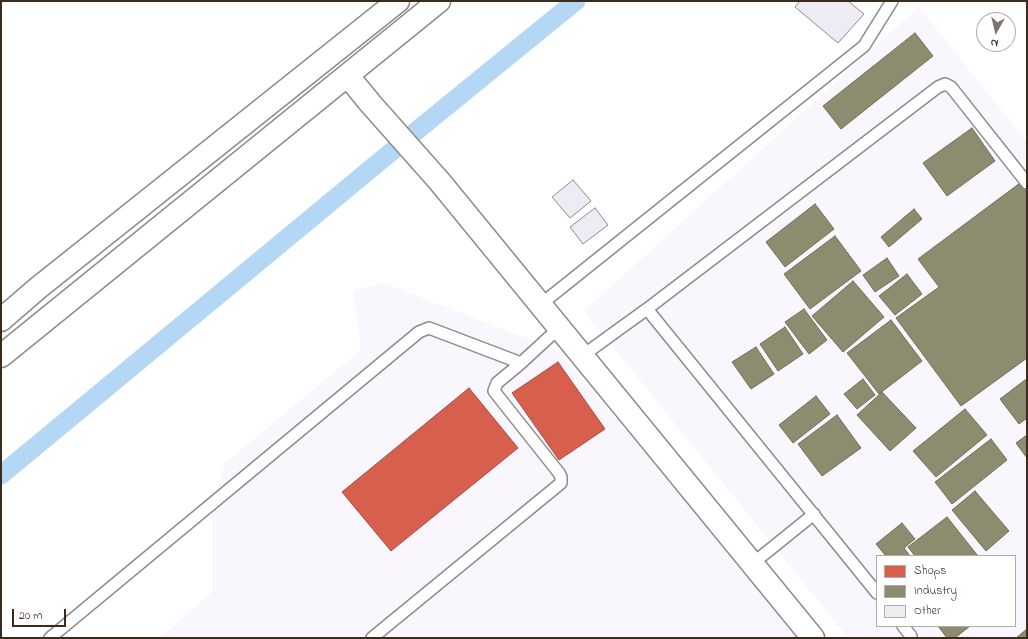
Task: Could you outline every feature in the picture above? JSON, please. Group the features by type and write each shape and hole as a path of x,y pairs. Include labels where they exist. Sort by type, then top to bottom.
{"main road":[{"path":"1,320 38,288 398,1"},
{"path":"1,356 439,1"},
{"path":"348,76 440,182 813,638"}],"lane":[{"path":"540,305 864,46 892,1"},
{"path":"582,356 647,309 938,86 945,84 951,87 1027,183"},
{"path":"647,309 876,592"},
{"path":"50,638 419,332 429,328 521,363"},
{"path":"372,638 561,483 559,473 494,391 497,383 559,328"},
{"path":"752,564 814,514"},
{"path":"904,627 911,636"}],"shaded area":[{"path":"919,7 1027,142 1027,638 848,638 584,311"},
{"path":"383,283 555,349 704,520 802,638 160,638 212,592 212,503 225,463 361,350 353,290"}],"building: Shops":[{"path":"558,362 605,429 559,460 512,393"},
{"path":"469,388 518,448 391,551 342,492"}],"building: Industry":[{"path":"915,33 933,56 841,129 823,106"},
{"path":"972,128 995,161 947,196 923,163"},
{"path":"1020,183 1027,193 1027,358 961,406 896,318 939,287 918,259"},
{"path":"815,204 834,229 785,267 766,242"},
{"path":"914,209 922,219 889,247 881,237"},
{"path":"835,236 861,271 810,309 784,274"},
{"path":"887,258 899,276 875,292 863,275"},
{"path":"907,274 922,294 895,315 879,296"},
{"path":"853,281 884,317 843,352 812,316"},
{"path":"804,309 827,340 809,354 785,322"},
{"path":"891,320 922,361 879,394 847,353"},
{"path":"785,327 803,354 778,371 760,344"},
{"path":"756,347 774,374 751,389 732,362"},
{"path":"863,379 875,395 857,409 844,394"},
{"path":"1025,380 1027,383 1027,418 1019,424 1000,399"},
{"path":"882,392 916,428 890,451 857,415"},
{"path":"816,396 830,414 793,443 779,425"},
{"path":"965,409 987,435 936,477 913,451"},
{"path":"837,415 861,448 822,476 798,444"},
{"path":"1027,435 1027,458 1016,443"},
{"path":"991,439 1007,460 952,504 935,482"},
{"path":"975,491 1009,531 986,551 952,510"},
{"path":"947,517 977,555 914,555 908,547"},
{"path":"902,523 915,539 904,548 909,555 885,555 876,544"},
{"path":"939,627 969,627 955,638 947,638"},
{"path":"1027,629 1027,638 1016,638"}],"building: Other":[{"path":"800,1 848,1 864,14 838,43 795,7"},
{"path":"573,180 591,201 570,218 552,197"},
{"path":"595,208 608,225 583,244 570,227"}],"waterway":[{"path":"1,475 420,128 576,1"}]}
